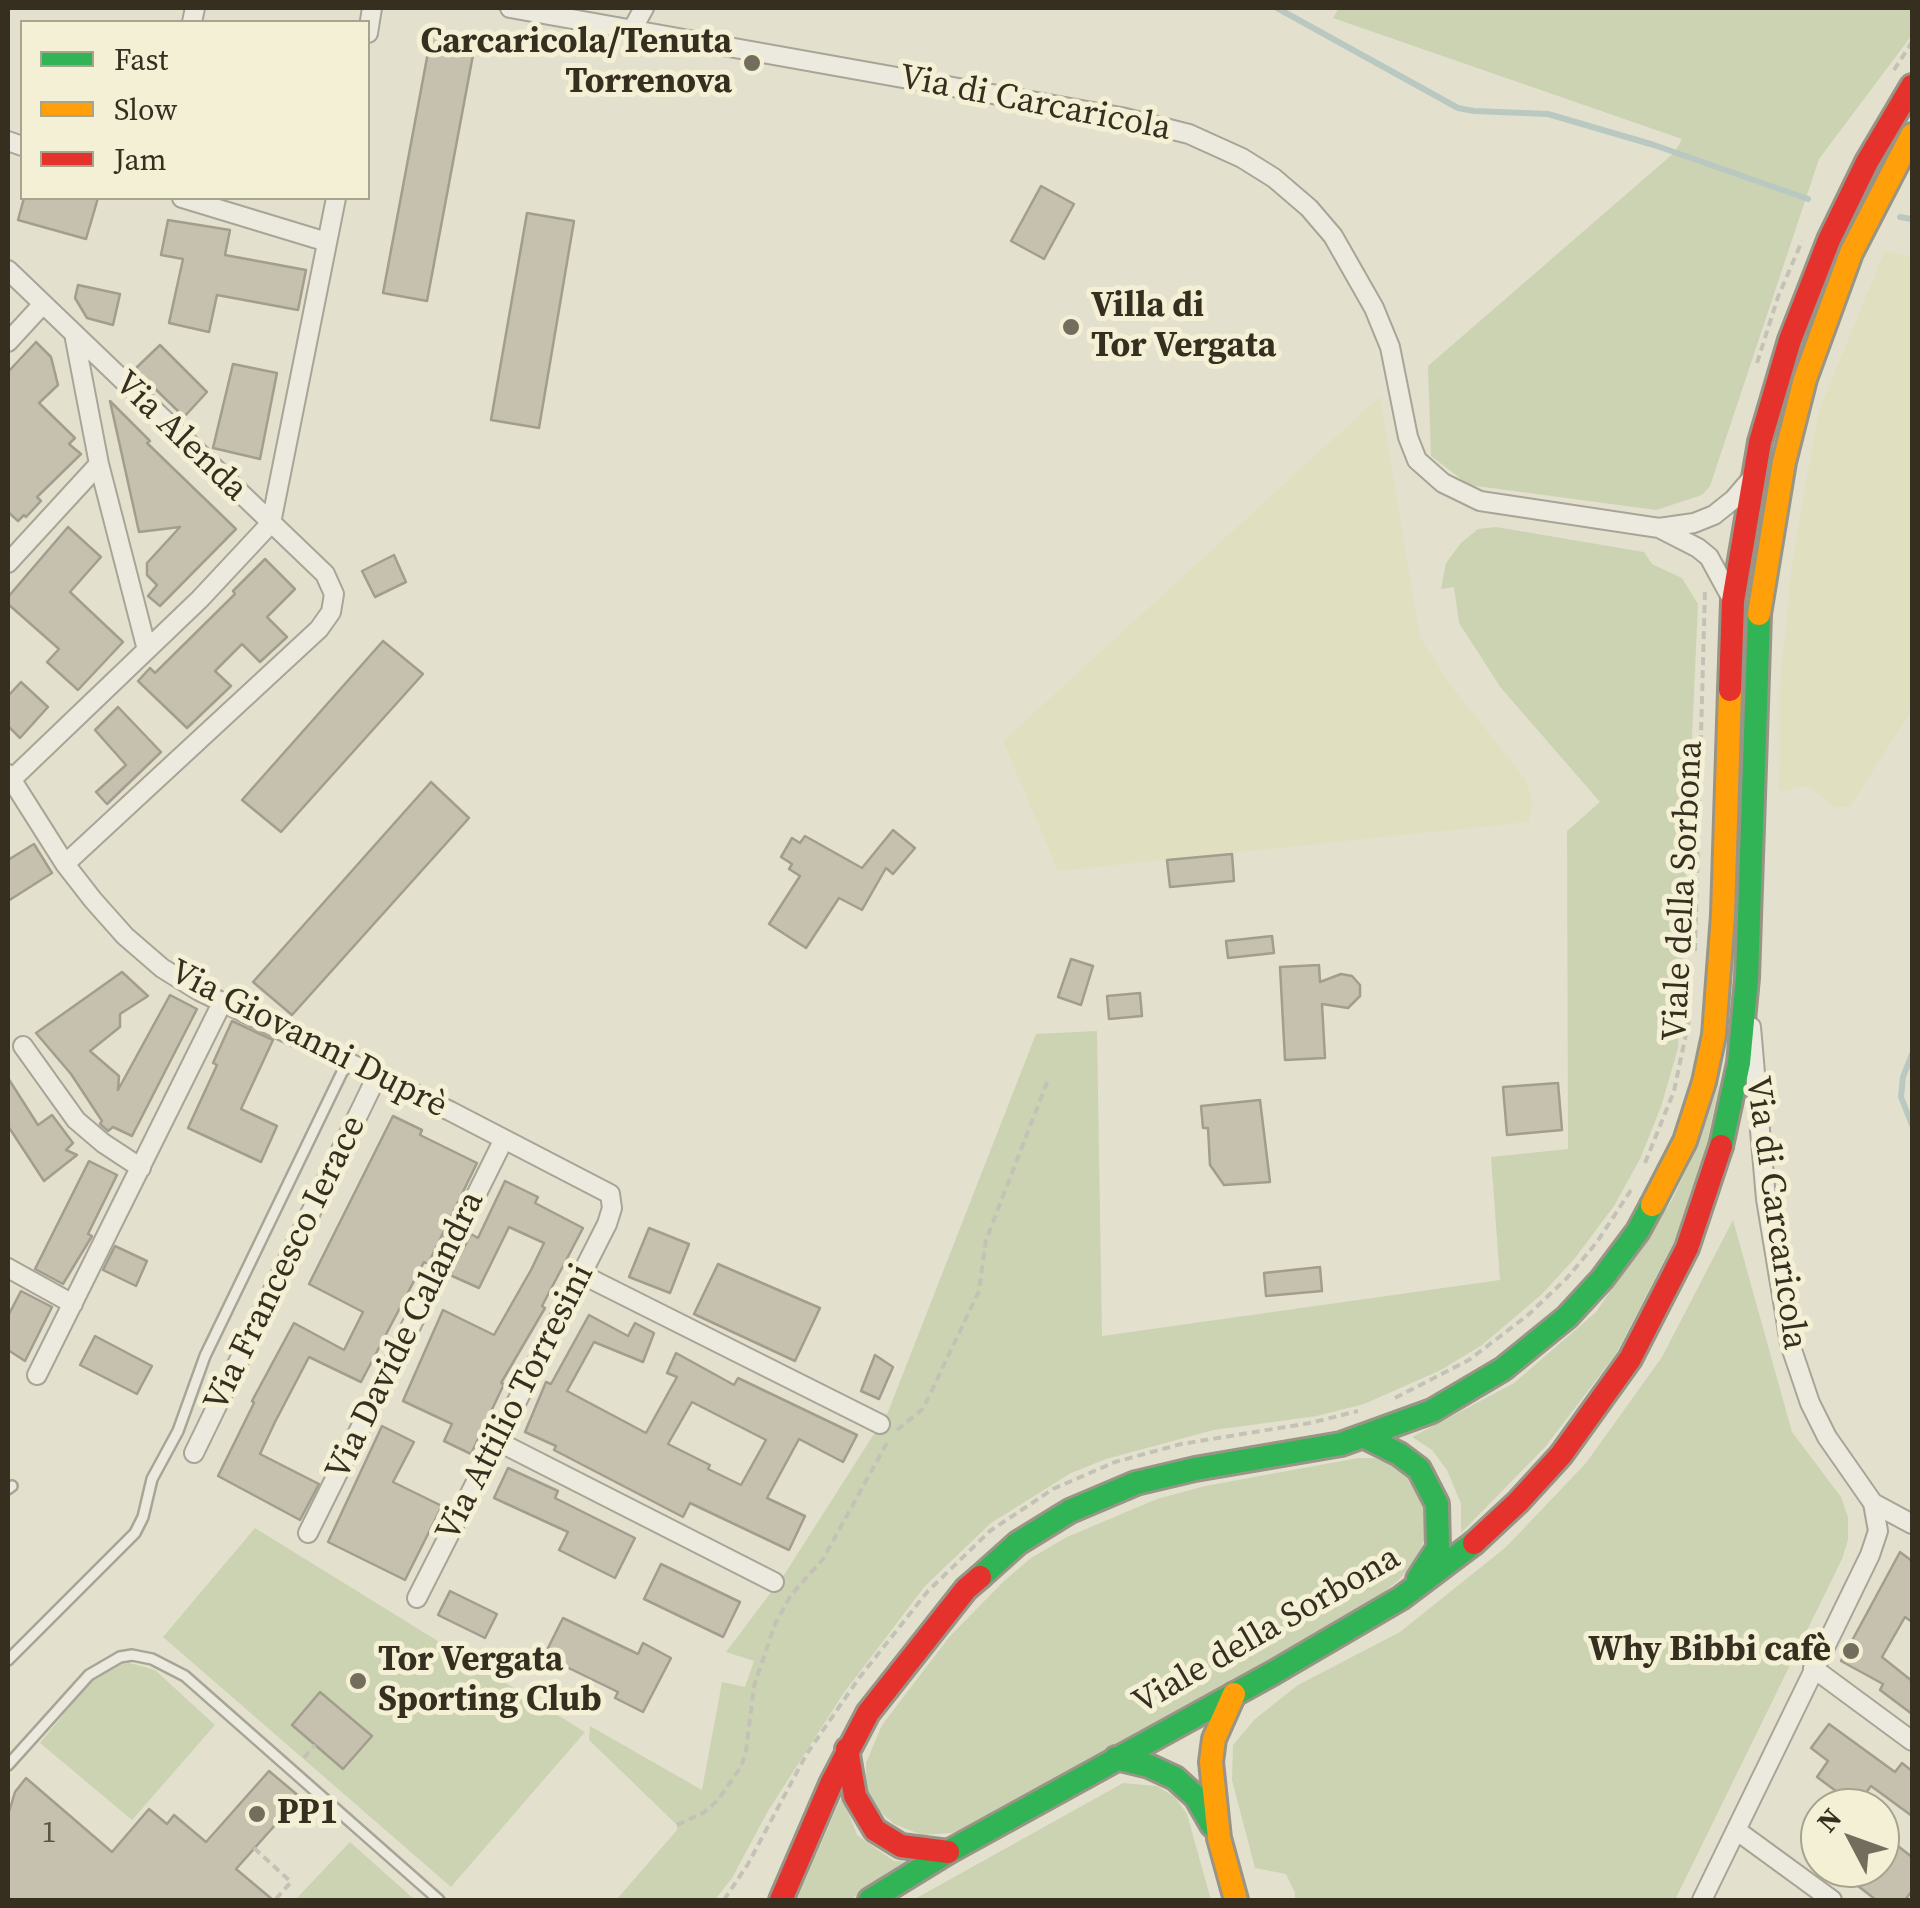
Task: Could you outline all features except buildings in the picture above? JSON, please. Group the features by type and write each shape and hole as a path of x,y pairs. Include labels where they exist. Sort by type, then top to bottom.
{"street":[{"name":"Via di Carcaricola","path":"510,8 1138,120 1188,134 1231,152 1293,192 1324,223 1380,320 1417,460 1430,474 1458,492 1480,501 1659,528 1694,523 1714,515 1752,477"},
{"path":"633,28 644,8"},
{"name":"Viale della Sorbona","path":"780,1900 848,1749 878,1700 966,1589 1018,1544 1056,1518 1095,1499 1161,1476 1283,1456 1365,1437 1432,1411 1520,1356 1567,1317 1627,1247 1680,1154 1704,1082 1717,1011 1733,601 1752,477 1773,391 1813,278 1867,162 1912,86"},
{"name":"Viale della Sorbona","path":"870,1900 948,1852 1401,1598 1473,1543 1518,1502 1577,1435 1645,1332 1687,1248 1719,1154 1739,1063 1748,978 1758,648 1768,536 1796,415 1827,315 1870,213 1912,135"},
{"path":"189,200 327,242"},
{"path":"9,777 147,650 271,524 336,200"},
{"name":"Via Alenda","path":"8,270 325,574 334,594 331,612 319,629 65,864"},
{"path":"8,342 43,304"},
{"path":"75,338 100,464 147,650"},
{"path":"8,562 100,464"},
{"name":"Via di Carcaricola","path":"1659,528 1709,558 1733,601"},
{"name":"Via Giovanni Duprè","path":"9,777 65,864 104,914 144,954 180,980 603,1188 610,1194 612,1208"},
{"name":"Via di Carcaricola","path":"1748,978 1766,1200 1790,1344 1818,1421 1873,1503 1912,1524"},
{"path":"37,1375 222,1002"},
{"path":"22,1046 76,1120 141,1168"},
{"name":"Via Francesco Ierace","path":"194,1453 377,1076"},
{"name":"Via Davide Calandra","path":"308,1533 504,1139"},
{"name":"Via Attilio Torresini","path":"417,1598 612,1208"},
{"path":"8,1268 73,1304"},
{"path":"581,1274 880,1424"},
{"path":"1365,1437 1399,1454 1419,1470 1432,1490 1440,1516 1438,1548 1401,1598"},
{"path":"497,1441 774,1582"},
{"path":"1702,1900 1875,1544 1878,1525 1873,1503"},
{"path":"1813,1668 1912,1741"},
{"path":"1234,1694 1218,1728 1211,1772 1219,1838 1236,1900"},
{"path":"848,1749 855,1796 875,1830 901,1846 948,1852"},
{"path":"1116,1758 1159,1770 1183,1784 1201,1804 1219,1838"},
{"path":"1736,1830 1832,1900"}],"lane":[{"path":"8,1660 136,1533 152,1479 178,1431 204,1356 347,1062"},
{"path":"8,1765 89,1675 105,1664 132,1655 163,1662 185,1676 439,1900"}],"path":[{"path":"1890,76 1912,42"},
{"path":"1757,363 1778,297 1809,226"},
{"path":"1695,952 1706,615 1703,586"},
{"path":"1641,1172 1664,1122 1677,1080 1691,1004"},
{"path":"677,1825 702,1813 730,1786 746,1751 754,1686 775,1624 791,1595 823,1559 891,1435 922,1410 979,1291 986,1240 1049,1077"},
{"path":"1384,1402 1459,1366 1528,1315 1597,1242 1635,1182"},
{"path":"724,1900 748,1864 806,1755 850,1691 928,1590 990,1531 1053,1490 1115,1462 1181,1444 1310,1423 1366,1409"},
{"path":"294,1770 315,1745"},
{"path":"254,1848 291,1882 275,1900"}],"green space":[{"path":"1339,8 1912,8 1912,35 1819,159 1710,486 1702,495 1656,510 1469,485 1431,456 1428,366 1675,152 1682,139 1333,18"},
{"path":"1885,250 1912,258 1912,710 1850,807 1834,807 1808,786 1779,791 1780,686 1792,563 1818,413"},
{"path":"1380,396 1420,637 1450,684 1526,780 1533,803 1529,822 1058,871 1003,741"},
{"path":"1496,527 1644,552 1652,564 1682,578 1698,604 1678,1048 1661,1107 1640,1159 1614,1206 1542,1294 1482,1345 1441,1370 1364,1404 1317,1416 1214,1430 1106,1459 1071,1473 991,1523 925,1586 843,1694 715,1900 616,1900 677,1830 677,1825 589,1740 590,1726 702,1790 722,1682 745,1687 754,1661 726,1652 784,1575 888,1412 1036,1034 1097,1031 1102,1336 1500,1280 1491,1157 1568,1149 1567,831 1600,802 1501,688 1459,623 1454,587 1441,589 1446,563 1461,543 1478,529"},
{"path":"1720,1081 1705,1152 1676,1238 1616,1354 1546,1446 1461,1533 1461,1504 1447,1470 1432,1450 1412,1437 1514,1383 1596,1312 1672,1200 1695,1151"},
{"path":"1733,1220 1792,1432 1841,1497 1848,1517 1848,1540 1675,1900 1295,1900 1286,1874 1255,1868 1232,1780 1233,1745 1255,1719 1298,1685 1400,1632 1506,1547 1586,1463 1662,1357"},
{"path":"1374,1458 1398,1467 1412,1478 1428,1510 1418,1557 1398,1581 1357,1613 966,1828 922,1835 894,1824 874,1806 866,1786 866,1763 882,1725 950,1636 1031,1558 1067,1537 1157,1499 1205,1486"},
{"name":"Tor Vergata Sporting Club","path":"255,1528 585,1732 451,1887 163,1637"},
{"path":"130,1663 155,1670 215,1725 132,1820 40,1743 96,1675"},
{"path":"1123,1783 1157,1786 1175,1797 1187,1814 1211,1900 913,1900"},
{"path":"842,1796 857,1835 894,1861 908,1862 850,1900 796,1900"},
{"path":"350,1842 415,1900 295,1900"}],"waterway":[{"path":"1277,8 1458,108 1548,114 1654,145 1808,199"},
{"path":"1900,217 1912,219"},
{"path":"1912,1054 1903,1077 1901,1097 1912,1125"}],"traffic: fast":[{"path":"1721,1146 1739,1063 1747,978 1759,614"},
{"path":"980,1577 1018,1543 1070,1511 1136,1483 1341,1444 1432,1411 1503,1369 1567,1317 1602,1279 1652,1205"},
{"path":"1365,1437 1419,1469 1437,1504 1438,1548 1418,1579"},
{"path":"870,1900 948,1852 1401,1598 1474,1543"},
{"path":"1116,1758 1149,1766 1175,1778 1196,1797 1212,1825"}],"traffic: slow":[{"path":"1759,614 1784,462 1805,379 1851,253 1912,135"},
{"path":"1652,1205 1685,1141 1714,1035 1723,915 1730,690"},
{"path":"1234,1694 1214,1739 1211,1762 1219,1838 1236,1900"}],"traffic: jam":[{"path":"1730,690 1733,601 1760,442 1790,340 1829,240 1867,162 1912,86"},
{"path":"1474,1543 1561,1455 1630,1359 1687,1248 1721,1146"},
{"path":"781,1900 831,1784 868,1713 966,1589 980,1577"},
{"path":"847,1749 855,1796 875,1830 901,1846 948,1852"}],"place":[{"name":"Carcaricola/Tenuta Torrenova","path":"752,63"},
{"name":"Villa di Tor Vergata","path":"1071,327"},
{"name":"Why Bibbi cafè","path":"1851,1651"},
{"name":"Tor Vergata Sporting Club","path":"358,1681"},
{"name":"PP1","path":"257,1814"}]}
